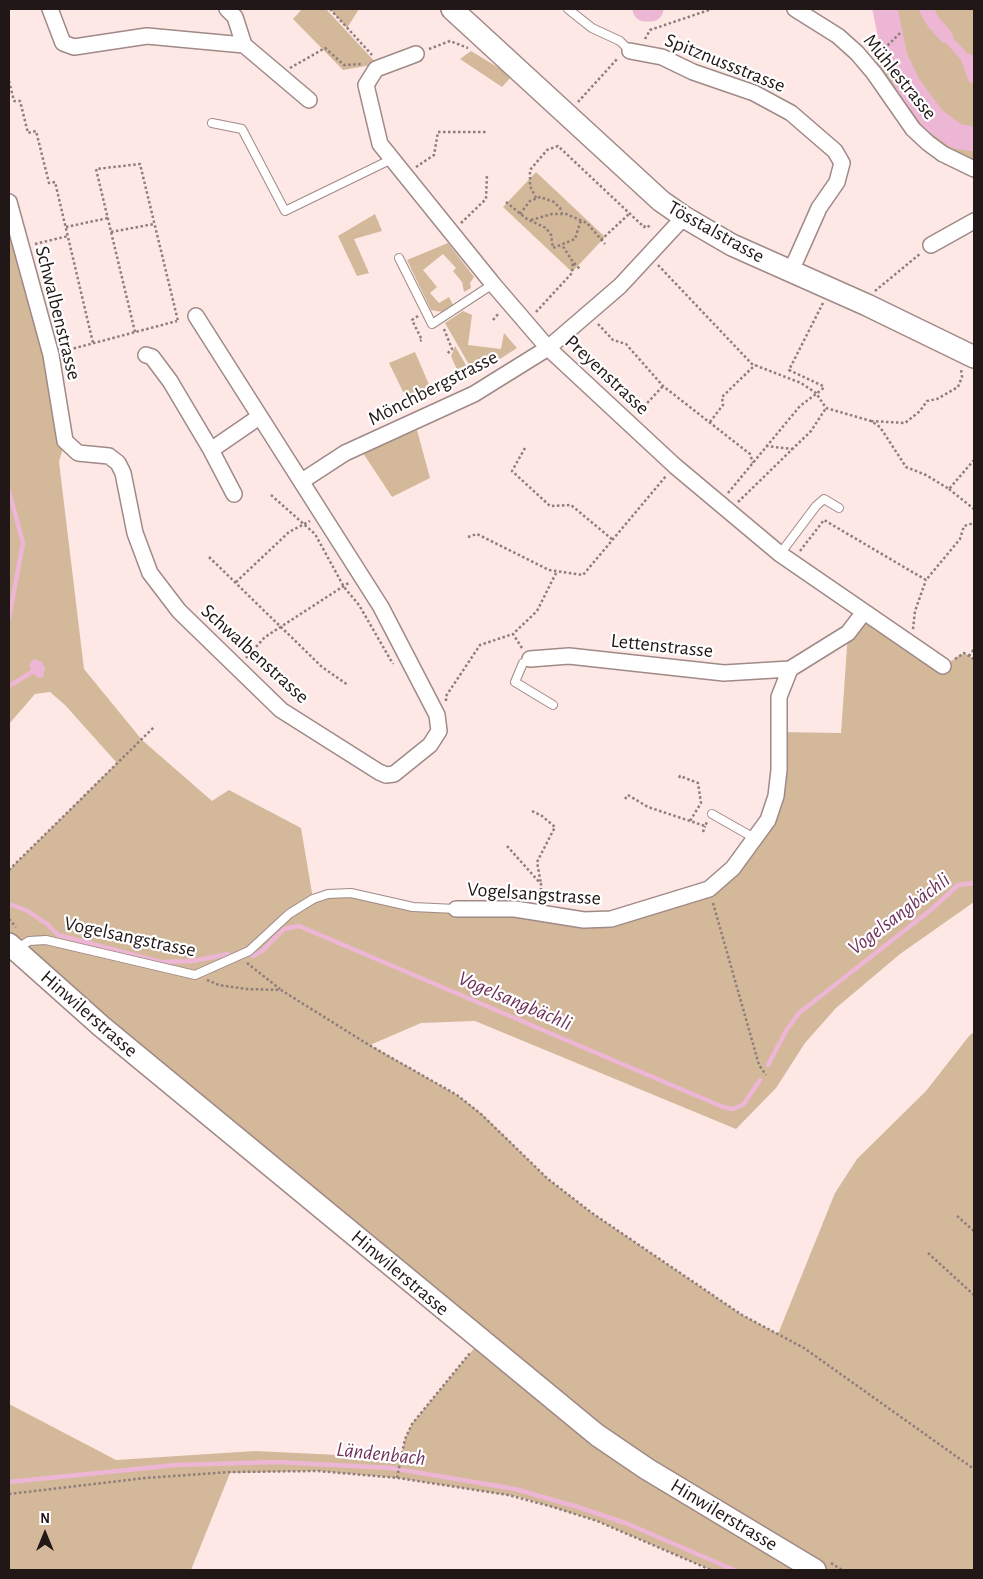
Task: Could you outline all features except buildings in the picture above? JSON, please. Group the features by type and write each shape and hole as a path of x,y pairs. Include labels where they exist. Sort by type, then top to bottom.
{"main road":[{"name":"Tösstalstrasse","path":"452,9 661,201 684,217 732,245 867,305 968,360"},
{"name":"Hinwilerstrasse","path":"18,945 101,1026 558,1404 647,1469 820,1565"}],"street":[{"path":"227,9 235,17 244,45 309,100"},
{"name":"Mühlestrasse","path":"795,9 838,36 857,53 874,73 912,129 943,154 974,169"},
{"path":"55,10 63,44 74,47 147,36 244,45"},
{"name":"Spitznussstrasse","path":"633,51 662,57 693,72 754,93 791,113 835,151 842,164 837,182 819,208 791,271"},
{"path":"376,70 416,54"},
{"name":"Preyenstrasse","path":"376,70 366,85 380,144 493,284 548,348 675,466 786,558 943,666"},
{"name":"Schwalbenstrasse","path":"9,202 51,355 65,441 78,453 109,456 118,463 123,473 134,533 150,573 179,611 281,710 379,772 386,775 394,774 430,745 439,731 437,715 380,607 196,316"},
{"name":"Mönchbergstrasse","path":"302,481 344,453 474,394 548,348 620,286 684,217"},
{"path":"931,245 974,221"},
{"path":"146,355 152,357 170,381 212,450 234,494"},
{"path":"212,450 259,417"},
{"path":"790,669 848,633 864,612"},
{"name":"Lettenstrasse","path":"530,659 569,656 724,673 790,669"},
{"name":"Vogelsangstrasse","path":"456,909 515,909 584,920 611,920 710,889 733,868 768,820 776,796 779,770 779,697 790,669"}],"lane":[{"path":"568,9 592,28 620,41 633,51"},
{"path":"212,123 242,129 284,211 392,159"},
{"path":"399,258 432,324 493,284"},
{"path":"786,558 816,506 824,500 839,508"},
{"path":"530,659 523,663 515,682 553,706"},
{"path":"712,814 756,839"},
{"name":"Vogelsangstrasse","path":"18,945 46,940 195,975 238,957 258,945 289,914 313,899 328,894 351,894 413,907 456,909"}],"path":[{"path":"330,9 377,61 376,70"},
{"path":"566,115 618,58 633,51 650,30 712,9"},
{"path":"882,52 901,32"},
{"path":"416,54 450,41 469,49"},
{"path":"280,74 326,48 344,65"},
{"path":"9,82 14,101 20,100 28,133 36,131 49,183 55,182 94,343"},
{"path":"404,174 434,155 438,132 486,132"},
{"path":"536,198 530,186 530,170 547,150 558,146 629,214 644,227 646,225 652,228"},
{"path":"135,332 96,169 140,164 178,321"},
{"path":"451,232 486,199 487,174"},
{"path":"520,214 526,204 536,198 551,200 558,205 562,214"},
{"path":"506,202 520,214 546,228 552,235 554,248 575,238 581,220"},
{"path":"530,220 562,214 581,220 592,228 605,244"},
{"path":"601,240 629,214"},
{"path":"66,227 108,218"},
{"path":"111,232 154,224"},
{"path":"21,248 68,236"},
{"path":"562,245 580,269"},
{"path":"867,305 874,292 931,245"},
{"path":"533,315 570,276 573,262"},
{"path":"651,271 658,265 755,365 800,383 816,393 826,408 871,421 905,423 920,411 927,401 938,399 958,387 968,360"},
{"path":"724,508 766,446 800,406 825,388 789,370 830,289"},
{"path":"420,341 422,340 412,320 425,311"},
{"path":"51,355 196,316"},
{"path":"440,320 452,349 446,355"},
{"path":"595,321 613,340 626,344 663,386 750,454 753,463"},
{"path":"710,422 723,405 722,397 755,365"},
{"path":"629,423 663,386"},
{"path":"724,508 811,431 826,408"},
{"path":"871,421 880,427 906,467 926,475 949,489 974,509"},
{"path":"766,446 792,449"},
{"path":"525,448 512,470 550,506 570,504 613,540"},
{"path":"949,489 974,460"},
{"path":"468,537 478,534 548,570 583,575 675,466"},
{"path":"271,495 315,534 344,587 359,605 396,667"},
{"path":"236,582 289,532 322,515"},
{"path":"786,558 824,520 926,580"},
{"path":"911,645 915,611 926,580 960,538 964,526 974,523"},
{"path":"209,557 322,667 348,685"},
{"path":"446,703 446,696 480,646 514,634 537,611 557,571"},
{"path":"237,667 265,637 360,576"},
{"path":"514,634 530,659"},
{"path":"970,656 974,649"},
{"path":"943,666 964,653 974,659"},
{"path":"9,870 155,726"},
{"path":"679,778 680,776 698,783 701,803 690,821"},
{"path":"625,799 628,795 648,808 705,826"},
{"path":"532,811 542,816 555,827 537,862 541,884 541,913"},
{"path":"703,832 712,814"},
{"path":"507,846 541,884"},
{"path":"710,889 759,1064 766,1075"},
{"path":"9,919 18,945"},
{"path":"238,957 267,977 281,990 369,1045 457,1095 482,1114 548,1179 592,1213 742,1316 804,1348 974,1469"},
{"path":"195,975 219,985 281,990"},
{"path":"958,1216 974,1231"},
{"path":"928,1253 974,1295"},
{"path":"397,1478 405,1439 412,1424 481,1340"},
{"path":"9,1494 145,1478 230,1472 318,1471 398,1478 508,1494 554,1507 597,1522 711,1570"},
{"path":"820,1565 842,1570"}],"shaded area":[{"path":"302,9 326,9 377,64 343,70 293,19"},
{"path":"330,9 359,9 347,28"},
{"path":"885,9 974,9 974,169 943,154 874,73 888,31"},
{"path":"938,21 967,53 974,56 974,83 969,82 961,60 931,26"},
{"path":"471,51 512,76 502,87 460,59"},
{"path":"536,172 605,237 572,272 503,207"},
{"path":"9,202 65,441 59,462 84,669 142,740 212,801 229,790 301,828 313,899 351,893 413,907 584,920 709,889 768,820 777,732 841,733 848,633 864,612 943,666 964,653 974,659 974,902 900,954 836,1008 805,1043 776,1088 736,1129 475,1021 421,1023 370,1045 457,1095 482,1114 548,1179 592,1213 742,1315 778,1334 835,1193 857,1159 926,1091 974,1032 974,1570 711,1570 597,1521 519,1497 398,1478 318,1471 230,1473 191,1570 9,1570 9,1404 116,1460 255,1451 401,1458 405,1439 412,1424 481,1340 9,944 9,870 117,763 65,705 50,692 35,694 9,724"},
{"path":"375,214 382,231 354,239 369,273 357,276 338,236"},
{"path":"448,243 474,277 470,283 471,288 464,292 462,282 453,271 456,268 443,254 423,270 437,287 430,293 439,303 449,297 453,305 443,312 431,310 407,260"},
{"path":"463,311 472,315 468,345 501,349 504,333 517,348 475,375 445,323"},
{"path":"455,346 471,374 435,394 432,385 465,371 458,372 451,356"},
{"path":"415,352 433,394 410,406 389,363"},
{"path":"417,430 430,478 392,497 363,453"},
{"path":"34,659 42,662 45,668 43,677 38,678 32,672 29,665"}],"waterway":[{"path":"645,9 651,9"},
{"path":"885,9 895,57 908,85 933,119 956,136 974,139"},
{"path":"926,9 934,23 946,36"},
{"path":"9,491 23,543 9,618"},
{"path":"9,686 32,672"},
{"name":"Vogelsangbächli","path":"768,1065 786,1031 799,1013 932,909 958,885 974,883"},
{"name":"Vogelsangbächli","path":"9,904 26,910 47,924 58,935 161,962 193,961 228,954"},
{"name":"Vogelsangbächli","path":"253,956 262,951 284,929 299,926 723,1107 733,1109 743,1105 760,1080"},
{"name":"Ländenbach","path":"9,1482 176,1465 277,1462 391,1468 515,1489 578,1507 628,1524 734,1570"}]}
